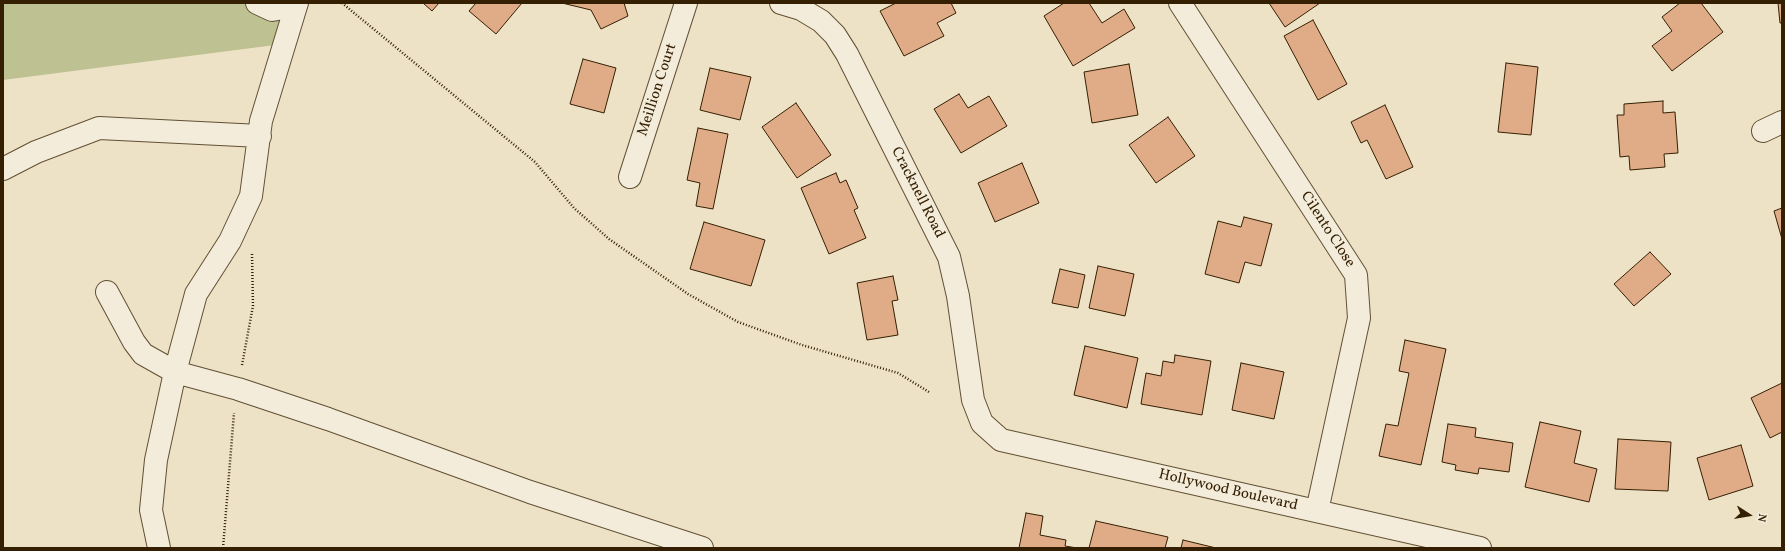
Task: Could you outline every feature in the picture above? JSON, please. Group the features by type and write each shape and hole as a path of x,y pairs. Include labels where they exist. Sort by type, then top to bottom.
{"street":[{"path":"257,3 272,10 297,4"},
{"name":"Meillion Court","path":"630,177 686,3"},
{"name":"Cracknell Road","path":"781,3 801,9 821,21 835,35 847,54 949,257 958,296 973,400 982,423"},
{"name":"Cilento Close","path":"1180,3 1356,275 1359,318 1316,511"},
{"path":"159,548 151,510 156,460 175,372 196,294 230,241 251,196 260,136 260,121 297,4"},
{"path":"3,169 36,152 99,128 260,136"},
{"path":"107,292 134,342 143,354 175,372 260,396 530,492 702,548"},
{"name":"Hollywood Boulevard","path":"982,423 1002,440 1480,548"}],"path":[{"path":"342,3 535,162 574,208 609,239 688,294 738,322 802,345 898,373 929,392"}],"green space":[{"path":"3,3 284,3 275,45 3,80"}],"building":[{"path":"423,3 439,3 432,11"},
{"path":"476,3 522,3 496,34 469,11"},
{"path":"562,3 624,3 628,16 601,29 591,10"},
{"path":"896,3 951,3 956,13 937,23 944,36 904,56 880,11"},
{"path":"1064,3 1089,3 1102,23 1124,9 1135,28 1073,66 1044,16"},
{"path":"1269,3 1320,3 1285,27"},
{"path":"1680,3 1701,3 1723,32 1672,71 1652,46 1672,31 1662,17"},
{"path":"1778,3 1782,3 1782,23 1780,23"},
{"path":"1313,20 1347,84 1318,100 1284,36"},
{"path":"583,59 616,68 604,113 570,104"},
{"path":"1506,63 1538,67 1531,135 1498,132"},
{"path":"1129,64 1138,115 1092,123 1084,72"},
{"path":"710,68 751,77 740,120 700,110"},
{"path":"959,94 968,108 989,96 1007,126 961,153 934,109"},
{"path":"1663,101 1663,113 1675,112 1678,153 1664,154 1665,167 1630,170 1629,156 1620,157 1617,115 1624,115 1624,104"},
{"path":"796,103 831,155 797,178 762,127"},
{"path":"1385,105 1413,167 1386,179 1367,140 1361,143 1351,122"},
{"path":"1168,117 1195,156 1156,183 1129,145"},
{"path":"698,128 728,134 713,209 696,206 700,183 687,180"},
{"path":"1022,163 1039,203 995,222 978,183"},
{"path":"836,173 840,183 846,180 858,208 854,210 866,238 829,254 801,188"},
{"path":"1782,208 1782,239 1774,211"},
{"path":"1244,217 1272,224 1261,266 1245,262 1239,283 1205,274 1218,221 1241,227"},
{"path":"704,222 765,240 751,286 690,269"},
{"path":"1650,252 1671,274 1634,306 1614,284"},
{"path":"1098,266 1134,274 1125,316 1089,308"},
{"path":"1060,269 1085,275 1078,308 1052,303"},
{"path":"893,276 898,300 892,301 898,335 867,340 857,283"},
{"path":"1405,340 1446,349 1421,465 1379,456 1386,424 1398,426 1409,373 1399,371"},
{"path":"1085,346 1138,358 1127,408 1074,395"},
{"path":"1175,355 1211,361 1202,415 1141,404 1146,373 1161,376 1163,361 1174,363"},
{"path":"1241,363 1284,372 1274,419 1232,410"},
{"path":"1782,383 1782,432 1770,438 1751,398"},
{"path":"1540,422 1581,431 1574,463 1597,469 1589,502 1525,487"},
{"path":"1448,424 1476,428 1475,437 1513,443 1509,472 1479,468 1478,474 1455,470 1456,465 1442,462"},
{"path":"1618,439 1671,442 1668,491 1615,489"},
{"path":"1741,445 1753,486 1709,500 1697,458"},
{"path":"1026,513 1043,516 1040,535 1066,540 1065,546 1077,548 1019,548"},
{"path":"1096,521 1168,537 1165,548 1089,548"},
{"path":"1183,540 1216,548 1181,548"}]}
